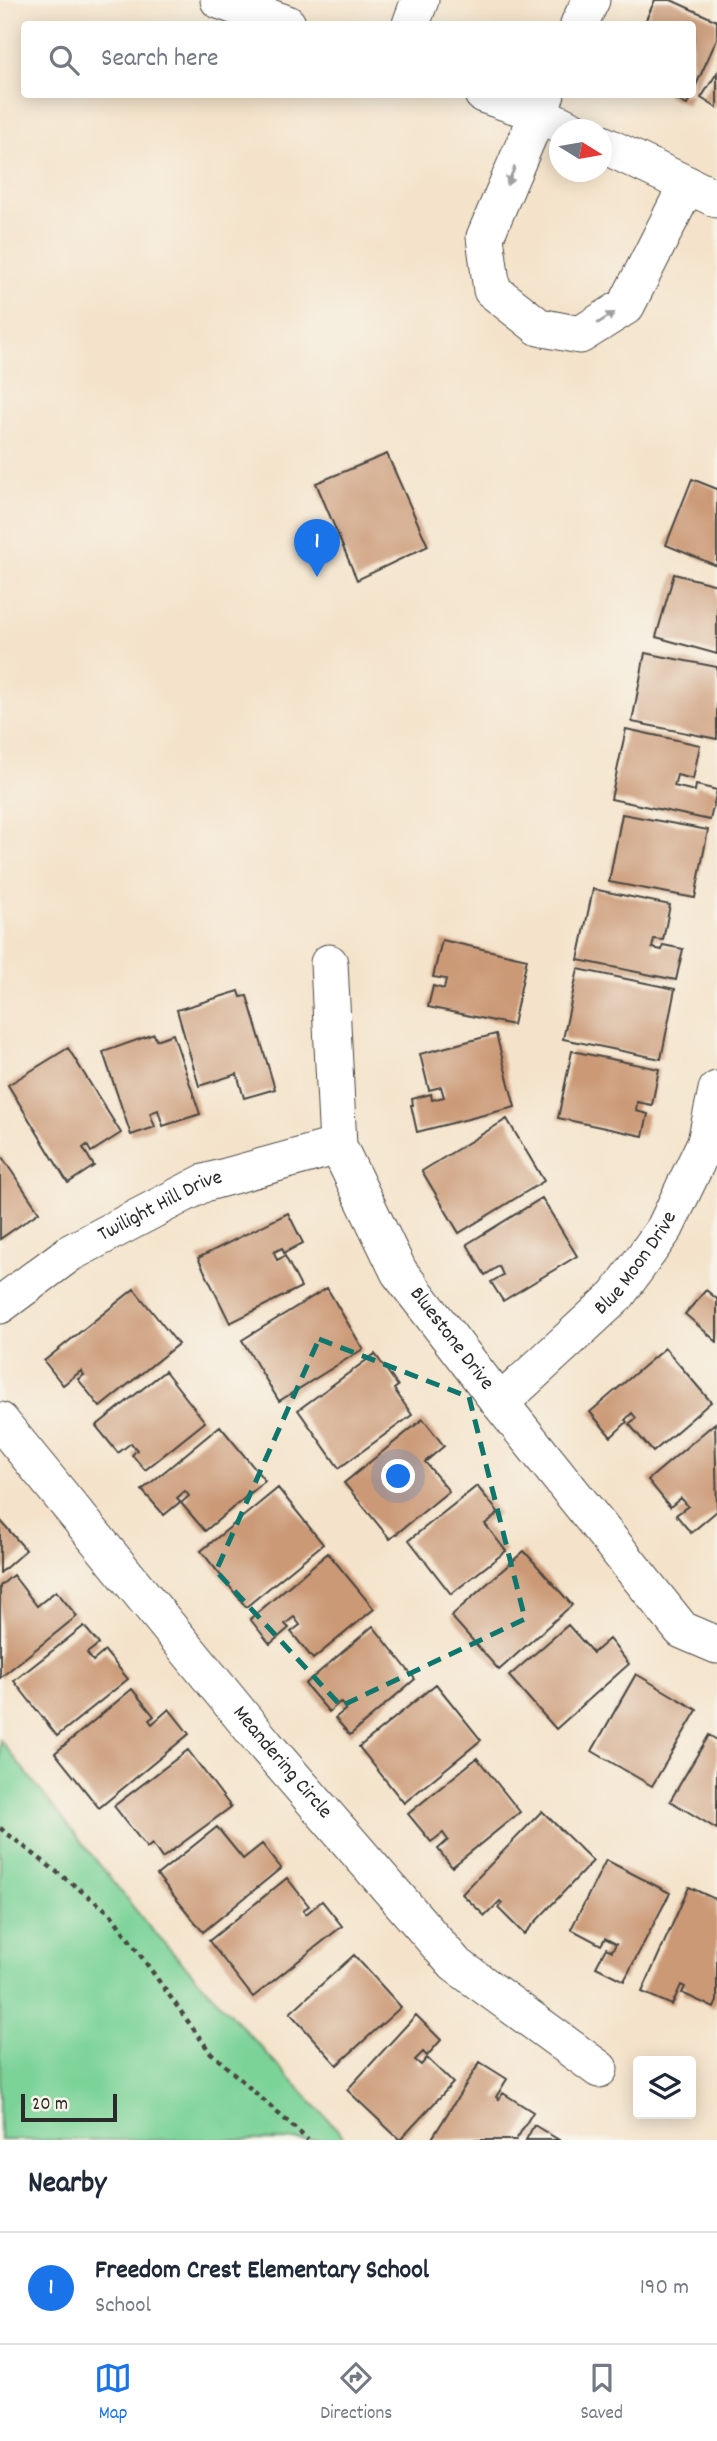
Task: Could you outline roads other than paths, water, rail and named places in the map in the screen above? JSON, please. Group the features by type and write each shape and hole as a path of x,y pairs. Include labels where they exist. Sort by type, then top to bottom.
{"street":[{"path":"219,0 278,21"},
{"path":"412,21 420,0"},
{"path":"580,21 591,0"},
{"path":"507,98 542,104 559,119"},
{"path":"542,104 485,237 492,290 539,327 580,335 626,306 702,192 612,149"},
{"name":"Bluestone Drive","path":"329,963 338,1146 399,1272 682,1630 717,1645"},
{"name":"Blue Moon Drive","path":"500,1403 617,1294 665,1228 706,1142 717,1090"},
{"name":"Twilight Hill Drive","path":"0,1305 70,1253 204,1184 338,1146"},
{"name":"Meandering Circle","path":"0,1421 266,1746 455,1964 599,2069"}],"place":[{"name":"Freedom Crest Elementary School","path":"317,577"}]}
